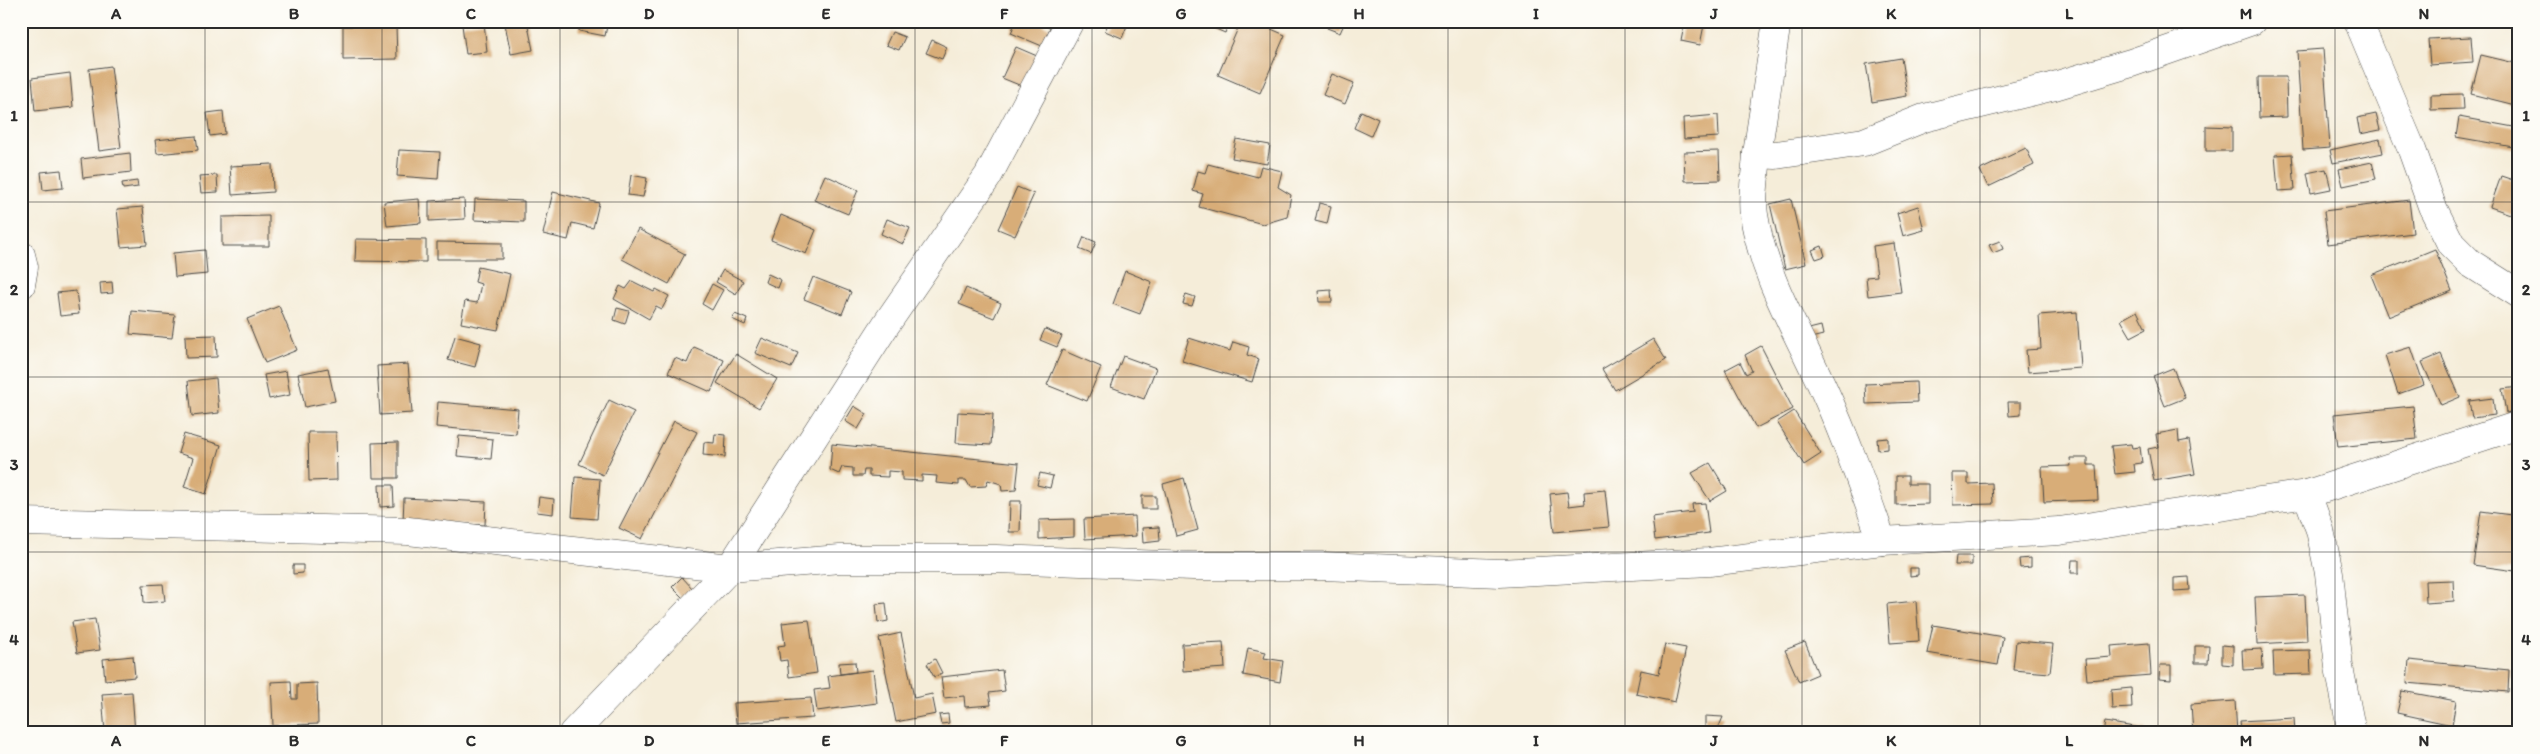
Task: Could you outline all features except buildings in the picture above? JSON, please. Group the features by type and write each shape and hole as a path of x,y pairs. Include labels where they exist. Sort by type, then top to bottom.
{"street":[{"path":"573,733 730,568 887,323 988,176 1070,21"},
{"path":"1777,21 1757,154 1754,214 1768,272 1785,313 1823,388 1858,474 1882,541"},
{"path":"1757,154 1776,156 1864,142 1924,118 2051,88 2131,63 2252,21"},
{"path":"2358,21 2412,150 2432,206 2451,244 2470,263 2519,294"},
{"path":"21,255 24,266 21,285"},
{"path":"21,522 408,531 730,568 840,559 996,559 1194,566 1322,566 1500,573 1594,566 1709,562 1882,541 2059,531 2307,494 2519,425"},
{"path":"2307,494 2320,530 2329,573 2339,667 2352,733"}]}
